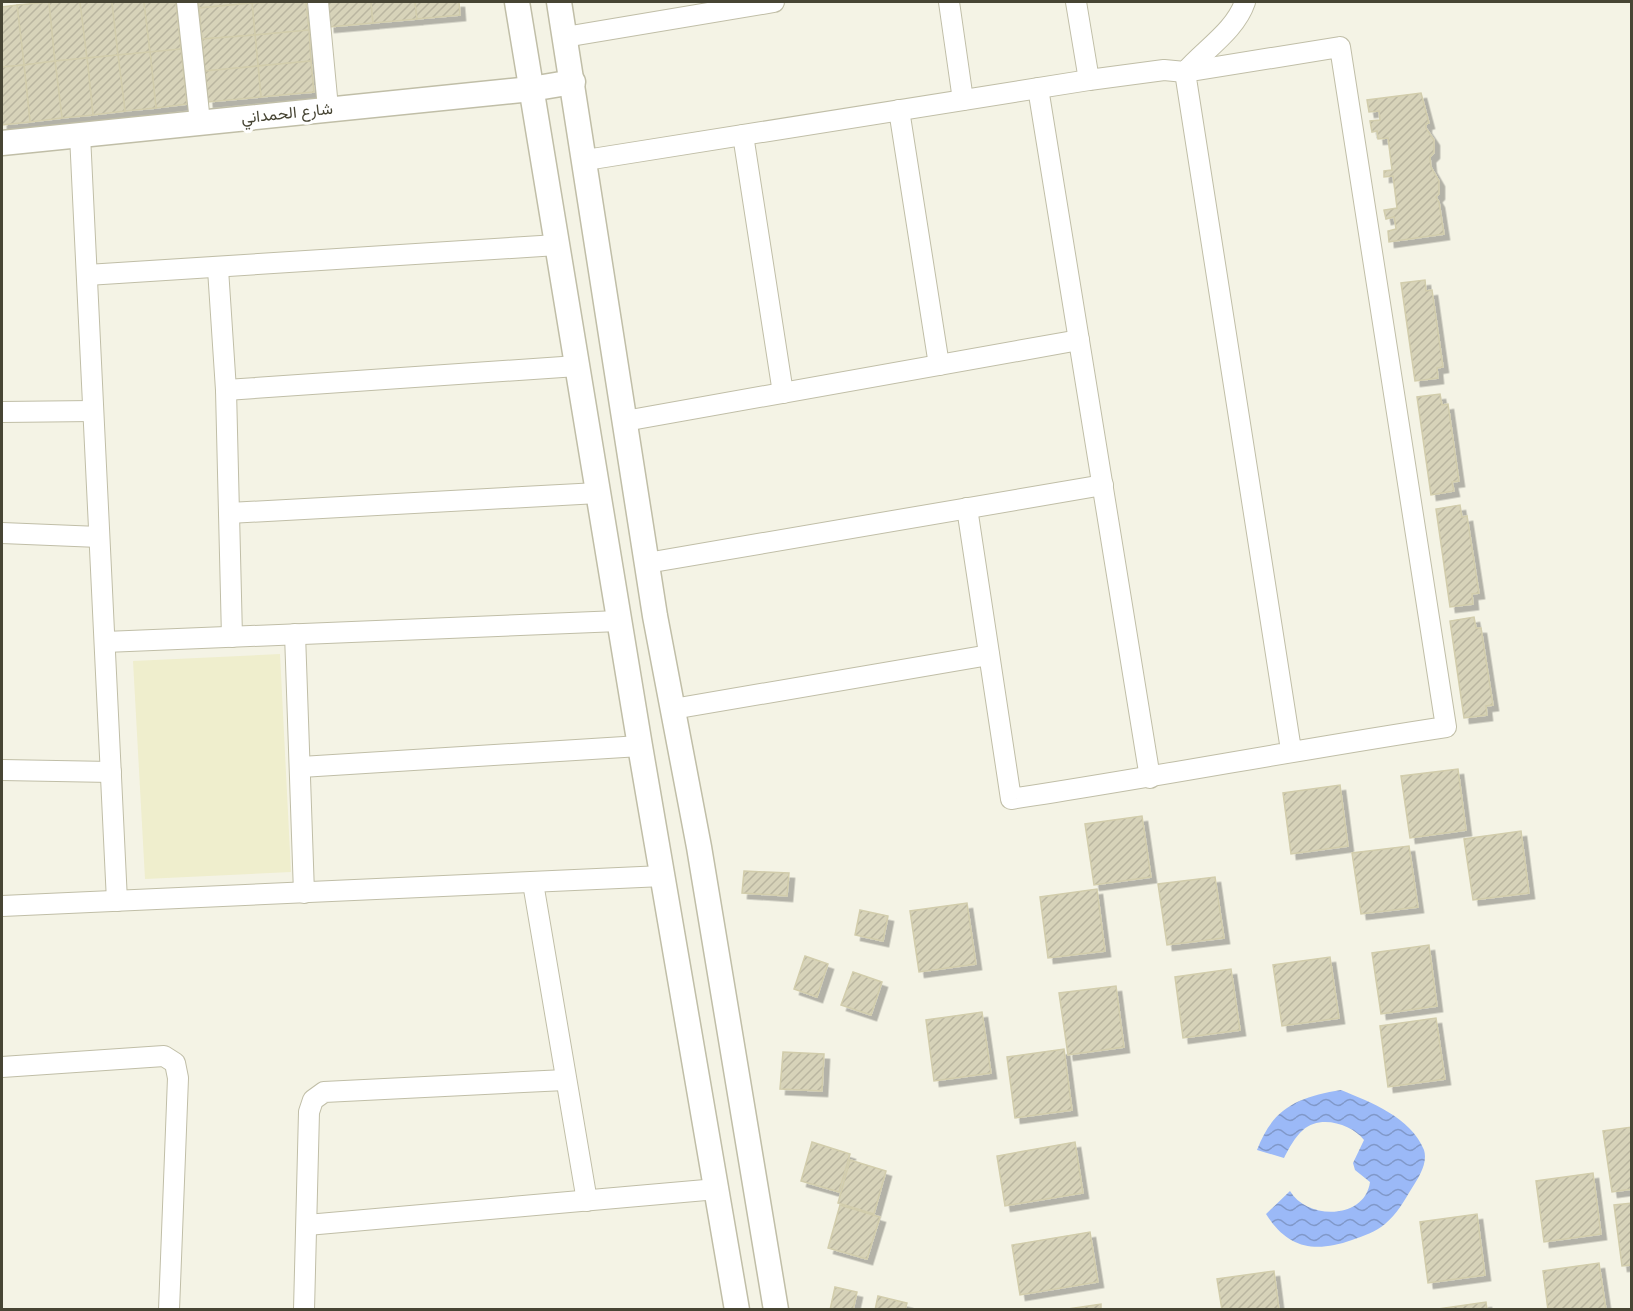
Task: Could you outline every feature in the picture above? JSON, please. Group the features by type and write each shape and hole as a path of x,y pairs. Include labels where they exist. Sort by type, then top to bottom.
{"street":[{"path":"187,2 200,122"},
{"path":"318,2 328,108"},
{"path":"517,2 640,746 737,1310"},
{"path":"559,2 586,160 647,563 699,847 776,1310"},
{"path":"565,37 698,8 774,2"},
{"path":"949,2 963,100"},
{"path":"1076,2 1089,80"},
{"path":"1245,2 1228,30 1205,49 1185,72 1291,750"},
{"path":"586,160 1089,80 1164,70 1185,72 1340,47 1446,727 1291,750 1150,778 1011,799 967,508"},
{"name":"شارع الحمداني","path":"2,143 531,89 573,82"},
{"path":"1038,88 1150,778"},
{"path":"899,110 939,365"},
{"path":"80,135 117,901"},
{"path":"743,135 783,393"},
{"path":"87,275 557,245"},
{"path":"218,268 226,390 232,637"},
{"path":"625,421 1079,340"},
{"path":"226,390 577,366"},
{"path":"2,412 93,411"},
{"path":"647,563 1103,485"},
{"path":"229,513 598,493"},
{"path":"2,533 99,537"},
{"path":"105,642 619,621"},
{"path":"295,634 304,893"},
{"path":"672,709 989,655"},
{"path":"301,767 640,746"},
{"path":"2,770 111,772"},
{"path":"2,906 663,876 685,867 699,847"},
{"path":"534,883 564,1080 587,1201"},
{"path":"2,1067 165,1056 175,1064 178,1078 169,1310"},
{"path":"304,1310 309,1112 313,1100 324,1092 564,1080"},
{"path":"307,1225 717,1189"}],"shaded area":[{"path":"280,654 291,872 145,879 133,661"}],"water":[{"path":"1341,1090 1388,1112 1410,1128 1424,1150 1424,1165 1400,1207 1374,1232 1339,1244 1314,1247 1303,1245 1284,1235 1266,1214 1290,1191 1298,1200 1321,1211 1334,1212 1358,1204 1366,1194 1370,1182 1355,1170 1353,1163 1364,1140 1352,1129 1327,1122 1310,1125 1300,1133 1284,1158 1257,1150 1271,1123 1289,1106 1312,1096"}],"building":[{"path":"49,2 55,61 24,65 17,5"},
{"path":"49,2 80,2 87,58 55,61"},
{"path":"80,2 112,2 118,55 87,58"},
{"path":"112,2 144,2 150,52 118,55"},
{"path":"144,2 176,2 181,49 150,52"},
{"path":"198,2 252,2 252,3 199,8"},
{"path":"306,2 309,30 255,35 252,3"},
{"path":"327,2 371,2 373,23 329,27"},
{"path":"371,2 415,2 417,19 373,23"},
{"path":"415,2 459,2 460,15 417,19"},
{"path":"252,3 255,35 202,39 199,8"},
{"path":"17,5 24,65 2,67 2,7"},
{"path":"309,30 311,61 258,66 255,35"},
{"path":"255,35 258,66 205,71 202,39"},
{"path":"181,49 187,104 156,108 150,52"},
{"path":"150,52 156,108 125,111 118,55"},
{"path":"118,55 125,111 93,115 87,58"},
{"path":"87,58 93,115 62,118 55,61"},
{"path":"55,61 62,118 30,122 24,65"},
{"path":"311,61 314,92 261,97 258,66"},
{"path":"24,65 30,122 2,125 2,67"},
{"path":"258,66 261,97 208,102 205,71"},
{"path":"1421,93 1429,123 1426,124 1426,128 1434,140 1434,153 1430,157 1431,167 1439,181 1439,194 1436,197 1439,202 1444,234 1389,242 1388,231 1396,229 1394,217 1386,219 1384,210 1397,208 1393,176 1384,177 1384,171 1392,170 1388,138 1378,139 1377,131 1372,132 1370,121 1380,120 1379,111 1369,112 1367,100"},
{"path":"1425,280 1426,291 1432,290 1443,367 1437,368 1438,378 1415,381 1401,283"},
{"path":"1440,394 1442,405 1448,404 1459,481 1452,482 1454,491 1431,495 1417,397"},
{"path":"1460,505 1462,517 1467,516 1479,593 1472,594 1473,604 1450,607 1436,509"},
{"path":"1474,617 1476,628 1481,628 1493,705 1486,706 1487,715 1464,718 1450,621"},
{"path":"1458,769 1466,830 1410,838 1401,776"},
{"path":"1340,785 1348,846 1291,854 1283,793"},
{"path":"1142,816 1151,877 1094,885 1085,824"},
{"path":"1521,831 1529,893 1473,900 1464,839"},
{"path":"1409,846 1418,907 1361,914 1352,853"},
{"path":"744,871 789,873 787,896 742,893"},
{"path":"1215,877 1224,938 1167,945 1158,884"},
{"path":"1097,889 1105,951 1048,958 1040,897"},
{"path":"967,903 976,964 919,972 910,911"},
{"path":"860,910 888,916 883,941 855,935"},
{"path":"1429,945 1437,1006 1381,1014 1372,953"},
{"path":"805,956 828,964 817,997 794,989"},
{"path":"1330,957 1339,1018 1282,1026 1273,965"},
{"path":"1231,969 1240,1030 1183,1038 1175,977"},
{"path":"853,972 882,982 871,1015 841,1005"},
{"path":"1116,986 1124,1047 1068,1055 1059,993"},
{"path":"982,1012 991,1073 934,1081 926,1020"},
{"path":"1436,1018 1445,1079 1388,1087 1380,1026"},
{"path":"1064,1049 1072,1110 1015,1118 1007,1057"},
{"path":"783,1052 824,1054 822,1091 780,1089"},
{"path":"1632,1127 1632,1189 1612,1192 1603,1131"},
{"path":"812,1142 850,1154 839,1192 801,1181"},
{"path":"1075,1142 1083,1193 1005,1206 997,1156"},
{"path":"850,1160 886,1171 874,1214 838,1203"},
{"path":"1593,1173 1601,1234 1544,1242 1536,1181"},
{"path":"1632,1203 1632,1265 1622,1266 1614,1205"},
{"path":"840,1205 880,1217 867,1259 828,1248"},
{"path":"1477,1214 1485,1275 1428,1283 1420,1222"},
{"path":"1090,1232 1098,1282 1020,1295 1012,1245"},
{"path":"1599,1263 1606,1310 1548,1310 1543,1271"},
{"path":"1274,1271 1279,1310 1222,1310 1217,1279"},
{"path":"835,1287 857,1292 853,1310 830,1310"},
{"path":"878,1296 907,1303 905,1310 875,1310"},
{"path":"1486,1302 1487,1310 1431,1310"},
{"path":"1101,1304 1101,1310 1061,1310"}]}
